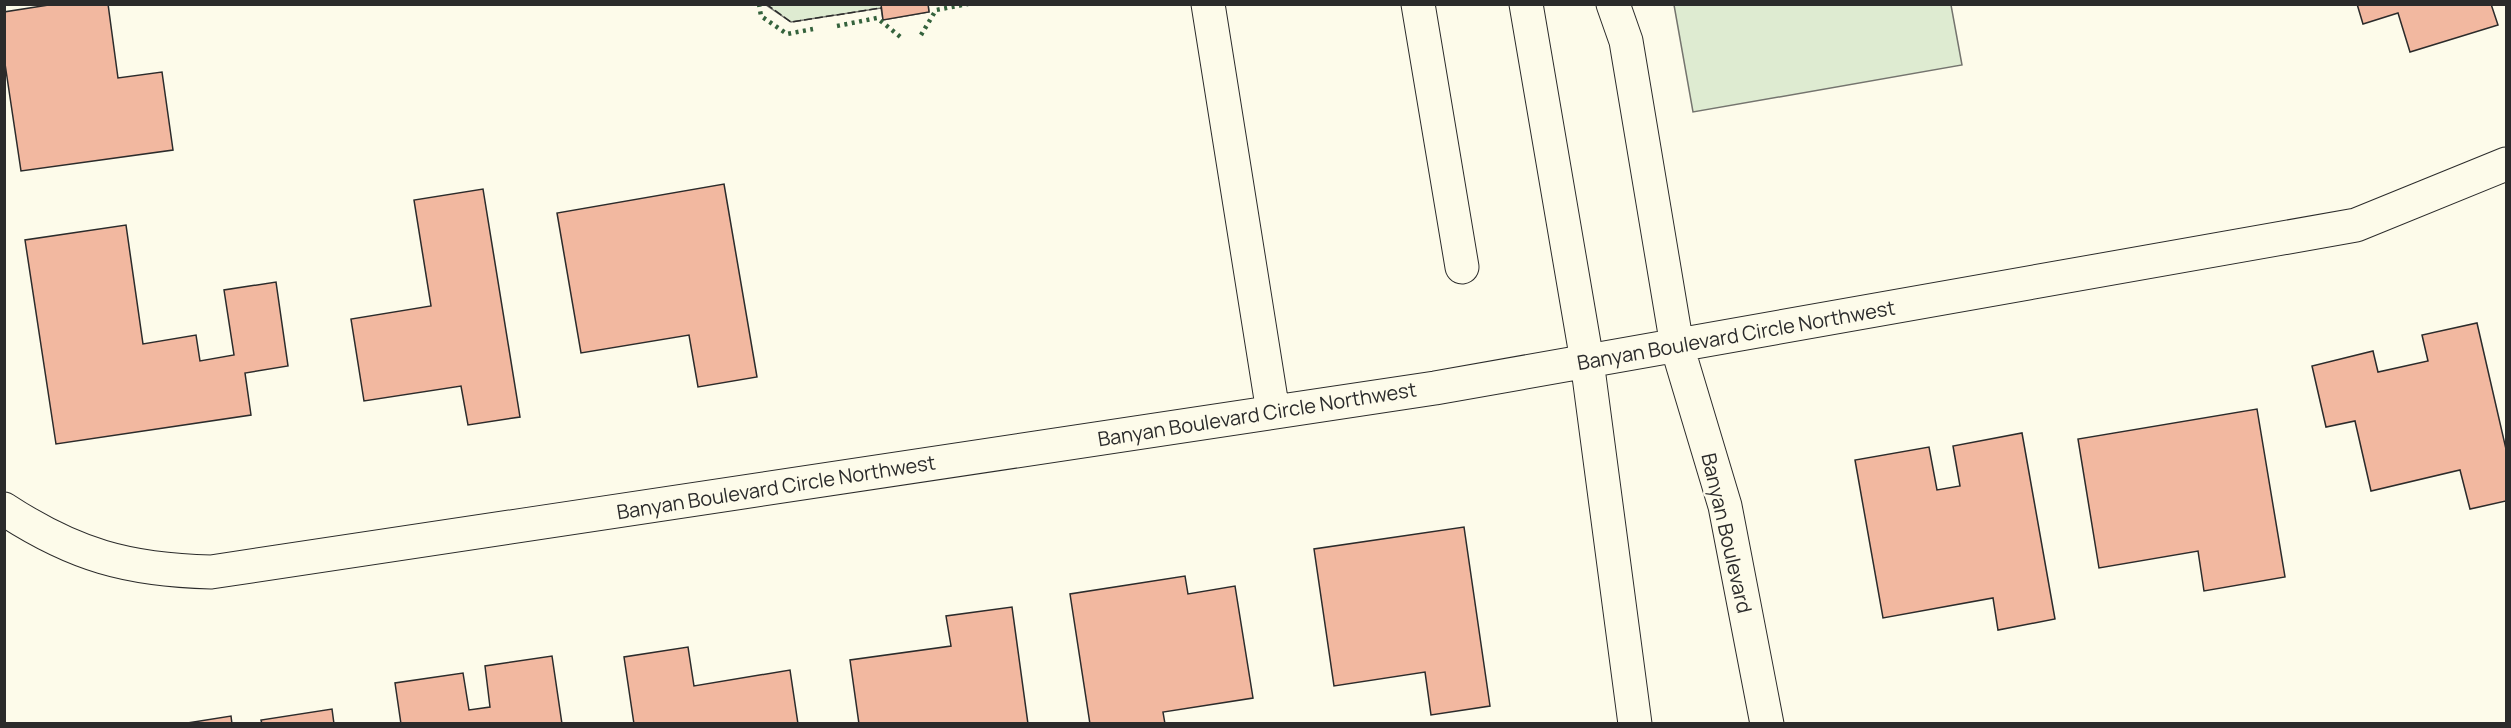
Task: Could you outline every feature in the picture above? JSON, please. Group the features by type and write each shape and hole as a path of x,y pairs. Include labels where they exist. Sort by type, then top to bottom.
{"street":[{"path":"1208,4 1273,412"},
{"path":"1418,4 1462,267"},
{"path":"1526,4 1587,362 1635,723"},
{"name":"Banyan Boulevard","path":"1613,4 1626,42 1677,346 1725,506 1767,723"},
{"name":"Banyan Boulevard Circle Northwest","path":"4,509 35,529 76,549 119,563 165,571 211,572 1435,388 1587,362 2356,225 2506,164"}],"green space":[{"path":"928,4 929,12 883,20 881,8 791,22 766,5"},
{"path":"1674,5 1951,5 1962,65 1693,112"}],"building":[{"path":"55,4 108,4 118,78 162,72 173,150 21,171 4,57 4,12"},
{"path":"881,4 928,4 929,12 883,20"},
{"path":"2357,4 2491,4 2498,25 2410,52 2398,13 2363,24"},
{"path":"724,184 757,377 698,387 689,335 581,353 557,213"},
{"path":"483,189 520,417 468,425 461,386 364,401 351,319 431,306 414,200"},
{"path":"126,225 143,344 196,335 200,361 234,355 224,290 276,282 288,366 245,373 251,415 56,444 25,240"},
{"path":"2477,323 2506,449 2506,501 2470,509 2460,470 2371,491 2355,421 2326,427 2312,366 2373,351 2378,372 2428,361 2422,335"},
{"path":"2257,409 2285,577 2204,591 2198,551 2099,568 2078,439"},
{"path":"2022,433 2055,619 1998,630 1993,598 1883,618 1855,460 1929,447 1937,490 1960,486 1953,446"},
{"path":"1464,527 1490,706 1431,715 1425,672 1334,686 1314,549"},
{"path":"1185,576 1188,594 1235,586 1253,698 1163,712 1165,724 1090,724 1070,594"},
{"path":"1012,607 1028,724 859,724 850,660 951,646 946,616"},
{"path":"688,647 694,686 790,670 798,724 634,724 624,657"},
{"path":"552,656 562,724 401,724 395,683 463,673 469,710 490,707 485,666"},
{"path":"332,709 334,724 262,724 261,720"},
{"path":"231,716 232,724 181,724"}],"hedge":[{"path":"759,4 761,16 787,34 813,29"},
{"path":"921,35 936,10 968,4"},
{"path":"837,26 877,18 903,39"}],"fence":[{"path":"766,4 791,22 881,8"}]}
